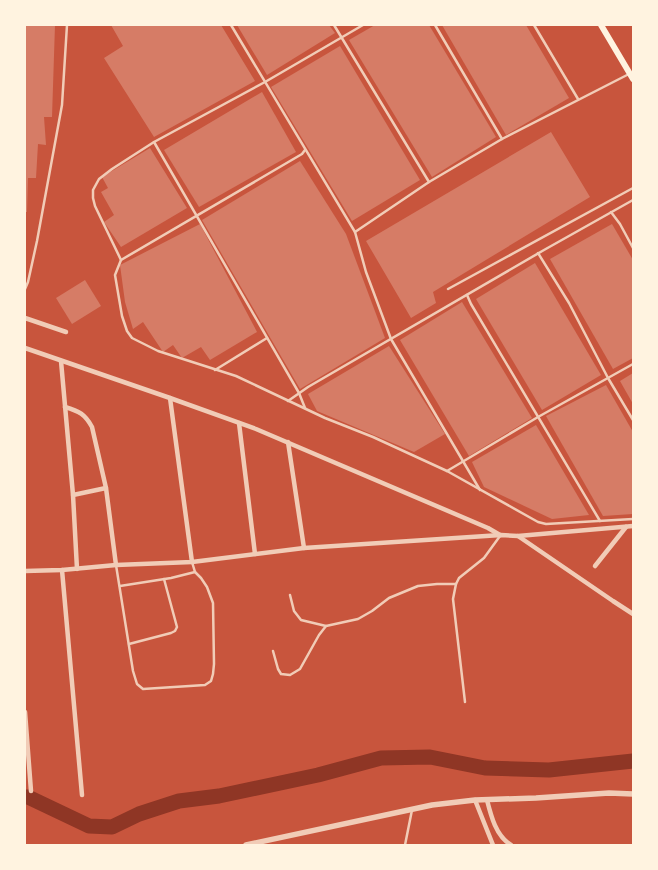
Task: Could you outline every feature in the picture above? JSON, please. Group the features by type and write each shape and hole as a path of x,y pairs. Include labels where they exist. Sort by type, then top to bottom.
{"main road":[{"path":"600,25 632,75"}],"street":[{"path":"25,318 66,332"},
{"path":"25,348 170,398 288,442 501,535"},
{"path":"62,361 77,569"},
{"path":"170,398 192,562"},
{"path":"65,407 82,414 88,419 92,427 106,488 116,565"},
{"path":"239,423 255,554"},
{"path":"288,442 304,548"},
{"path":"72,495 106,488"},
{"path":"25,571 192,562 304,548 501,535 518,536 633,526"},
{"path":"595,566 626,527"},
{"path":"518,536 633,614"},
{"path":"62,570 82,795"},
{"path":"25,712 31,791"},
{"path":"246,845 432,805 474,800 608,793 633,794"},
{"path":"474,800 493,845"},
{"path":"487,800 496,828 504,840 511,845"}],"lane":[{"path":"25,289 37,241 62,105 67,25"},
{"path":"231,25 354,232 366,272 391,339 480,490"},
{"path":"334,25 429,182"},
{"path":"121,260 95,206 93,190 99,179 154,142 363,25"},
{"path":"435,25 502,139"},
{"path":"534,25 578,99"},
{"path":"354,232 429,182 502,139 578,99 632,75"},
{"path":"154,142 299,393 306,409"},
{"path":"306,150 121,260 115,275 122,316 127,331 132,338 158,351 236,376 288,401 373,437 447,471 538,522 546,524 633,519"},
{"path":"448,289 633,188"},
{"path":"288,401 538,253 633,200"},
{"path":"611,212 633,248"},
{"path":"538,253 569,303 608,378 633,420"},
{"path":"467,295 600,522"},
{"path":"216,370 267,338"},
{"path":"447,471 633,364"},
{"path":"465,702 454,599 456,584 459,578 484,558 501,535"},
{"path":"116,565 136,684 143,689 205,685 211,681 214,664 213,602 207,586 195,572 192,562"},
{"path":"120,586 195,572"},
{"path":"129,644 175,631 177,627 164,579"},
{"path":"290,595 294,611 301,620 326,626 358,619 389,598 418,586 456,584"},
{"path":"273,651 281,674 290,675 300,669 319,634 326,626"},
{"path":"405,845 412,808"}],"building":[{"path":"25,25 55,25 52,117 44,117 46,145 38,144 36,178 28,178 27,212 25,212"},
{"path":"111,25 221,25 255,81 154,137 104,58 123,46"},
{"path":"237,25 329,25 335,33 267,75"},
{"path":"375,25 429,25 496,137 432,177 349,40"},
{"path":"442,25 526,25 569,98 506,135"},
{"path":"340,46 420,180 352,221 271,87"},
{"path":"262,92 296,152 199,207 164,150"},
{"path":"551,132 590,197 433,292 436,303 411,318 366,241"},
{"path":"150,148 187,208 121,247 104,222 114,215 101,192 108,188 102,177"},
{"path":"300,161 346,234 385,338 300,389 202,220"},
{"path":"200,224 257,332 210,360 201,347 182,358 173,345 163,352 143,322 133,329 125,302 120,265"},
{"path":"612,224 633,260 633,358 613,369 550,259"},
{"path":"535,263 601,375 542,410 476,299"},
{"path":"85,280 101,306 72,324 56,298"},
{"path":"462,302 532,418 469,456 400,340"},
{"path":"389,346 445,434 414,452 317,411 308,394"},
{"path":"633,373 633,404 620,381"},
{"path":"606,385 633,432 633,514 603,516 546,416"},
{"path":"536,425 589,515 552,519 484,487 472,462"}],"waterway":[{"path":"25,797 89,826 112,827 139,814 179,801 219,796 318,775 381,758 430,757 485,768 549,770 633,761"}]}
